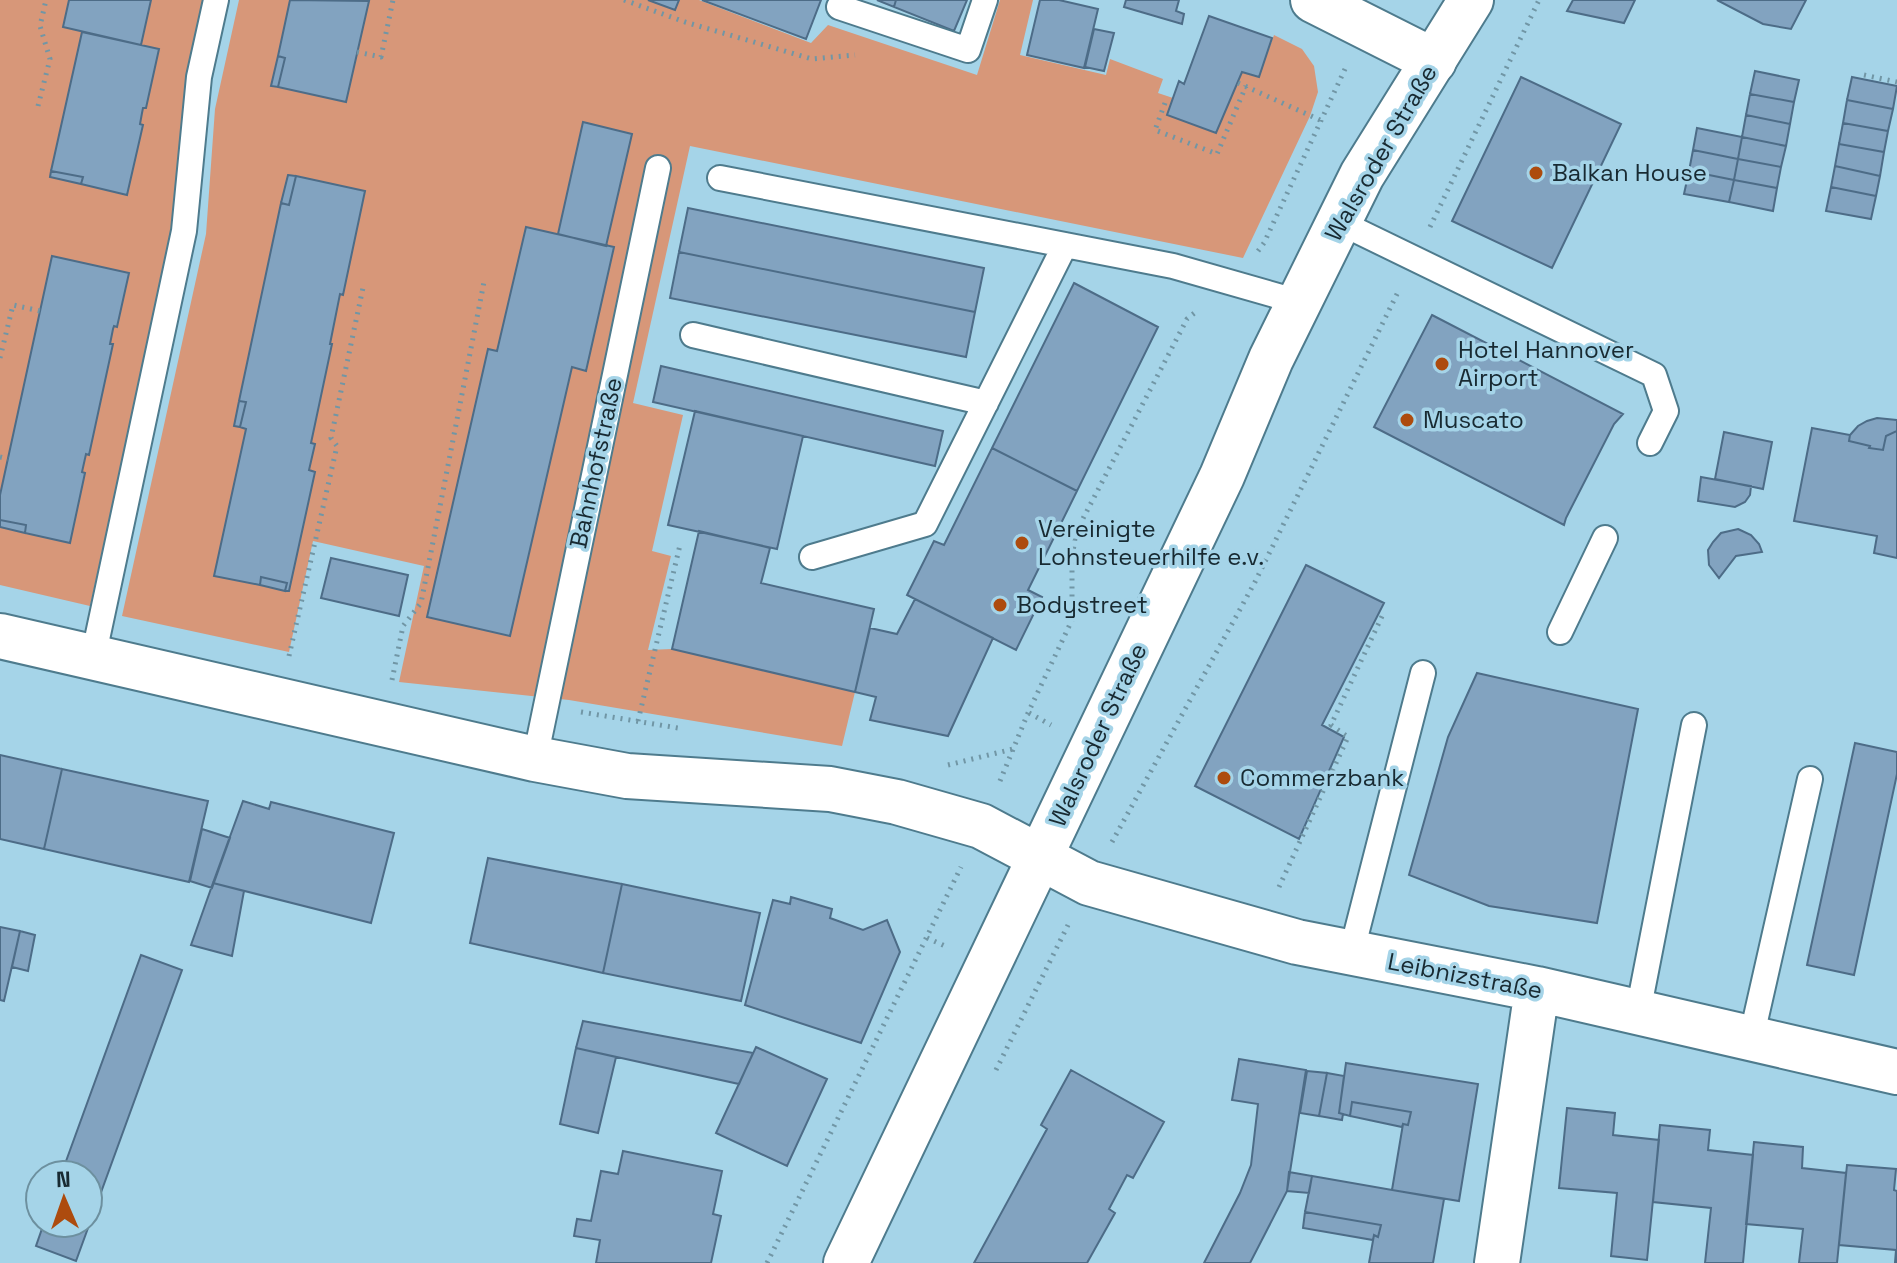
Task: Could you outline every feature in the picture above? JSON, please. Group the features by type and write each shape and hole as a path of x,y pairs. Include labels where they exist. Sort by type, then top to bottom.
{"street":[{"path":"1313,0 1434,61"},
{"name":"Walsroder Straße","path":"846,1263 1222,476 1271,359 1299,302 1362,175 1471,0"},
{"path":"0,636 535,759 627,776 830,789 897,802 981,826 1041,857"},
{"name":"Leibnizstraße","path":"1041,857 1089,883 1297,942 1537,989 1897,1072"},
{"path":"1497,1263 1537,989"}],"lane":[{"path":"93,658 184,231 199,77 216,0"},
{"path":"839,7 968,50 985,0"},
{"name":"Bahnhofstraße","path":"535,759 658,168"},
{"path":"720,178 1173,266 1299,302"},
{"path":"1339,222 1654,375 1666,411 1650,443"},
{"path":"812,557 925,524 1065,245"},
{"path":"693,335 986,403"},
{"path":"1560,632 1605,538"},
{"path":"1351,954 1423,673"},
{"path":"1638,1012 1694,725"},
{"path":"1751,1039 1810,779"}],"path":[{"path":"38,106 50,59 40,26 46,0"},
{"path":"357,52 381,57 393,0"},
{"path":"624,0 685,22 812,59 870,53 910,30"},
{"path":"995,1070 1089,883 1255,582 1539,0"},
{"path":"767,1263 981,826 1028,713 1072,620 1072,558 1076,532 1187,319 1238,278 1264,243 1367,26"},
{"path":"1864,75 1897,82"},
{"path":"1238,83 1320,120"},
{"path":"1165,103 1155,130 1217,154 1246,86"},
{"path":"391,688 403,626 421,603 484,282"},
{"path":"287,665 337,446 331,438 364,283"},
{"path":"0,358 13,305 40,311"},
{"path":"0,457 8,459"},
{"path":"638,721 680,545"},
{"path":"1258,931 1348,737 1331,725 1384,612"}],"shaded area":[{"path":"0,0 204,0 173,232 90,606 0,585"},
{"path":"239,0 699,0 811,43 828,25 977,75 1000,0 1033,0 1020,55 1106,75 1110,59 1163,79 1158,93 1173,98 1167,115 1215,133 1242,72 1259,76 1274,35 1302,49 1314,66 1318,92 1310,116 1243,258 690,146 633,403 683,415 652,551 671,556 648,650 672,649 855,692 842,746 569,700 399,682 424,566 313,541 289,652 122,616 206,234 215,109"}],"building":[{"path":"69,0 151,0 141,45 63,27"},
{"path":"290,0 369,1 346,102 278,87 285,58 278,56"},
{"path":"648,0 679,0 675,10"},
{"path":"702,0 821,0 806,39"},
{"path":"877,0 896,0 894,7"},
{"path":"896,0 967,0 954,31 894,7"},
{"path":"1040,0 1059,0 1098,9 1084,68 1027,55"},
{"path":"1126,0 1179,0 1176,11 1184,14 1182,24 1124,7"},
{"path":"1573,0 1635,0 1624,23 1567,11"},
{"path":"1717,0 1806,0 1791,29 1763,24"},
{"path":"1209,16 1272,38 1259,77 1242,72 1216,133 1167,115 1179,81 1184,84"},
{"path":"1094,29 1114,33 1104,71 1085,67"},
{"path":"82,32 159,49 146,108 143,108 140,124 143,125 127,195 81,184 83,177 51,171"},
{"path":"278,56 285,58 278,87 271,86"},
{"path":"1755,71 1799,80 1794,102 1750,94"},
{"name":"Balkan House","path":"1521,77 1621,124 1552,268 1452,221"},
{"path":"1852,77 1897,86 1893,109 1847,100"},
{"path":"1750,94 1794,102 1790,124 1746,115"},
{"path":"1847,100 1893,109 1888,131 1843,123"},
{"path":"1746,115 1790,124 1786,146 1742,137"},
{"path":"583,122 632,134 606,246 558,234"},
{"path":"1843,123 1888,131 1884,152 1839,144"},
{"path":"1697,128 1742,137 1738,159 1693,150"},
{"path":"1742,137 1786,146 1781,167 1738,159"},
{"path":"1839,144 1884,152 1880,176 1835,166"},
{"path":"1693,150 1738,159 1734,180 1689,171"},
{"path":"1738,159 1781,167 1777,188 1734,180"},
{"path":"1835,166 1880,176 1876,196 1831,187"},
{"path":"51,171 83,177 81,184 50,177"},
{"path":"1689,171 1734,180 1729,202 1684,194"},
{"path":"288,175 296,176 289,205 281,203"},
{"path":"296,176 365,191 343,295 340,294 311,443 315,444 309,470 315,472 289,591 285,591 287,583 261,577 260,585 214,576 246,429 240,427 246,402 239,401 281,203 289,205"},
{"path":"1734,180 1777,188 1773,211 1729,202"},
{"path":"1831,187 1876,196 1871,219 1826,211"},
{"path":"688,208 984,268 975,312 679,252"},
{"path":"526,227 614,247 586,371 572,367 510,636 427,617 488,349 497,351"},
{"path":"679,252 975,312 966,357 670,298"},
{"path":"52,256 129,273 117,327 113,329 110,344 113,344 89,455 86,454 82,472 85,473 70,543 25,533 26,525 0,520 0,495"},
{"path":"1074,283 1158,327 1077,491 992,448"},
{"path":"1432,315 1623,414 1614,424 1564,525 1374,427"},
{"path":"661,366 943,431 935,466 653,402"},
{"path":"239,401 246,402 240,427 234,426"},
{"path":"695,411 803,436 777,549 668,525"},
{"path":"1877,418 1897,420 1897,431 1886,436 1883,450 1849,441 1858,426"},
{"path":"1812,428 1850,435 1849,441 1883,450 1886,436 1897,431 1897,558 1874,553 1877,536 1794,521"},
{"path":"1724,432 1772,442 1763,489 1715,479"},
{"path":"992,448 1077,491 1028,590 1042,597 1016,650 907,595 934,541 944,545"},
{"path":"1701,477 1751,486 1750,495 1735,507 1698,501"},
{"path":"0,520 26,525 25,533 0,527"},
{"path":"1738,529 1751,535 1762,552 1736,556 1719,578 1709,565 1708,550 1721,533"},
{"path":"699,531 770,548 761,583 874,609 855,692 672,649"},
{"path":"331,558 408,575 399,616 321,598"},
{"path":"1306,565 1384,603 1322,725 1344,737 1299,839 1195,786"},
{"path":"261,577 287,583 285,591 260,585"},
{"path":"915,599 993,638 948,736 870,720 876,697 855,692 870,628 897,634"},
{"path":"1477,673 1638,709 1597,923 1489,906 1409,875 1448,737"},
{"path":"1855,743 1897,752 1897,774 1854,975 1807,965"},
{"path":"0,755 62,769 44,849 0,839"},
{"path":"62,769 208,801 189,882 44,849"},
{"path":"243,801 269,809 271,802 394,833 371,923 213,883"},
{"path":"202,829 230,838 212,888 190,881"},
{"path":"488,858 622,884 603,973 470,943"},
{"path":"213,883 244,891 232,956 191,945"},
{"path":"622,884 760,913 741,1001 603,973"},
{"path":"791,897 832,909 830,918 863,930 887,920 900,952 861,1043 745,1005 773,900 790,904"},
{"path":"0,927 20,931 4,1001 0,1000"},
{"path":"20,931 35,935 28,971 12,967"},
{"path":"141,955 182,970 104,1184 104,1159 67,1159"},
{"path":"583,1021 753,1053 739,1084 576,1048"},
{"path":"756,1047 827,1079 787,1166 716,1133"},
{"path":"576,1048 616,1057 598,1133 560,1124"},
{"path":"1239,1059 1306,1070 1287,1191 1250,1263 1204,1263 1251,1165 1258,1104 1232,1100"},
{"path":"1346,1063 1478,1084 1459,1201 1392,1190 1403,1124 1408,1125 1411,1112 1352,1102 1350,1116 1339,1113"},
{"path":"1071,1070 1164,1122 1133,1178 1127,1175 1109,1209 1115,1213 1087,1263 974,1263 1047,1129 1041,1125"},
{"path":"1307,1071 1327,1073 1319,1116 1300,1113"},
{"path":"1327,1073 1344,1076 1339,1113 1343,1114 1342,1120 1319,1116"},
{"path":"1352,1102 1411,1112 1408,1125 1403,1124 1402,1127 1350,1116"},
{"path":"1567,1108 1615,1113 1613,1135 1659,1140 1647,1260 1611,1256 1617,1193 1559,1188"},
{"path":"1660,1125 1710,1130 1708,1150 1753,1155 1743,1263 1705,1263 1711,1208 1653,1202"},
{"path":"1754,1142 1803,1147 1802,1168 1846,1173 1837,1263 1799,1263 1803,1229 1746,1224"},
{"path":"623,1151 722,1171 713,1214 721,1216 711,1263 596,1263 600,1240 574,1236 577,1219 591,1221 601,1171 618,1174"},
{"path":"1847,1165 1896,1169 1897,1263 1896,1250 1839,1245"},
{"path":"1289,1172 1312,1176 1309,1193 1287,1191"},
{"path":"1312,1176 1444,1199 1433,1263 1369,1263 1374,1235 1378,1237 1381,1225 1305,1212"},
{"path":"1305,1212 1381,1225 1378,1237 1374,1235 1373,1240 1303,1228"},
{"path":"38,1239 84,1239 76,1261 36,1246"}],"place":[{"name":"Balkan House","path":"1536,173"},
{"name":"Hotel Hannover Airport","path":"1442,364"},
{"name":"Muscato","path":"1407,420"},
{"name":"Vereinigte Lohnsteuerhilfe e.v.","path":"1022,543"},
{"name":"Bodystreet","path":"1000,605"},
{"name":"Commerzbank","path":"1224,778"}]}
